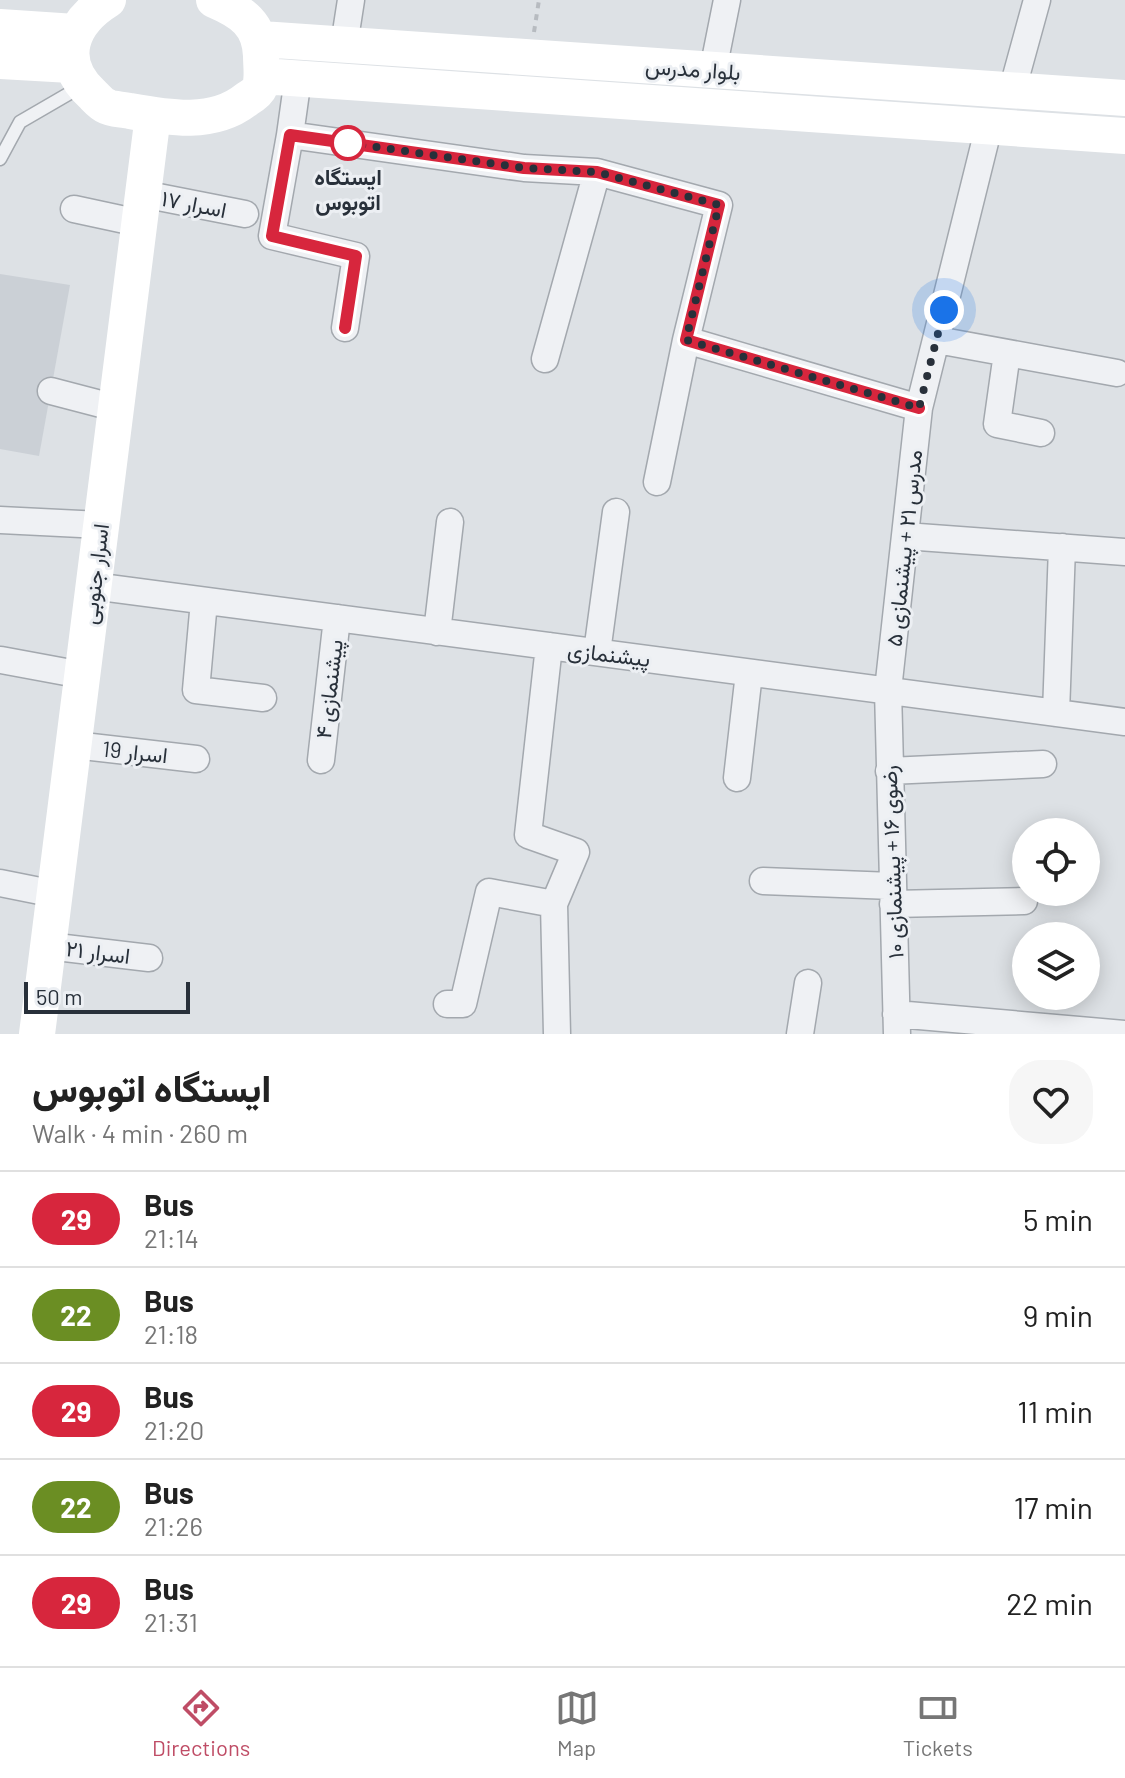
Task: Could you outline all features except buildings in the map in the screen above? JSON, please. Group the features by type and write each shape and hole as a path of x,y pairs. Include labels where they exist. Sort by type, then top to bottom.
{"main road":[{"path":"76,61 93,9 108,0"},
{"path":"0,27 76,61 105,106 153,115 215,116 235,109 259,90 262,76 261,39 250,22 214,0"},
{"name":"بلوار مدرس","path":"261,39 1125,98"},
{"path":"0,61 76,61"},
{"name":"بلوار مدرس","path":"262,76 1125,136"},
{"name":"اسرار جنوبی","path":"37,1034 153,115"}],"street":[{"path":"344,45 351,0"},
{"path":"713,70 727,0"},
{"path":"1012,91 1037,0"},
{"path":"298,78 272,236 356,256 345,328"},
{"name":"مدرس ۲۱ + پیشنمازی ۵","path":"888,690 919,408 989,126"},
{"path":"290,135 524,168 597,172 719,205 686,340 657,482"},
{"path":"545,359 597,172"},
{"name":"اسرار ۱۷","path":"74,209 141,208 245,214"},
{"path":"686,340 919,408"},
{"path":"937,340 1117,373"},
{"path":"1007,353 997,424 1041,433"},
{"path":"51,391 116,408"},
{"path":"597,652 616,512"},
{"path":"0,520 101,525"},
{"path":"437,632 450,522"},
{"path":"905,536 1125,552"},
{"path":"1056,713 1062,547"},
{"name":"پیشنمازی","path":"93,586 1125,722"},
{"path":"204,601 196,690 263,698"},
{"name":"پیشنمازی ۴","path":"321,760 337,618"},
{"path":"549,646 528,835 576,852 554,904 557,1034"},
{"path":"1,660 82,675"},
{"path":"737,778 749,673"},
{"name":"رضوی ۱۶ + پیشنمازی ۱۰","path":"888,690 896,1024"},
{"name":"اسرار 19","path":"74,745 196,759"},
{"path":"889,771 1043,764"},
{"path":"763,881 893,895 1012,900"},
{"path":"0,883 55,894"},
{"path":"447,1004 463,1004 489,892 554,904"},
{"name":"اسرار ۲۱","path":"48,946 149,958"},
{"path":"800,1034 808,983"},
{"path":"896,1024 1125,1034"}],"lane":[{"path":"0,159 20,122 76,61"}],"shaded area":[{"path":"0,274 70,285 39,456 0,449"}],"bus line":[{"name":"29","path":"345,328 356,256 272,236 290,135 524,168 597,172 719,205 686,340 919,408"}],"place":[{"name":"ایستگاه اتوبوس","path":"348,143"}],"route":[{"path":"348,143 524,168 597,172 719,205 686,340 919,408 944,310"}]}
